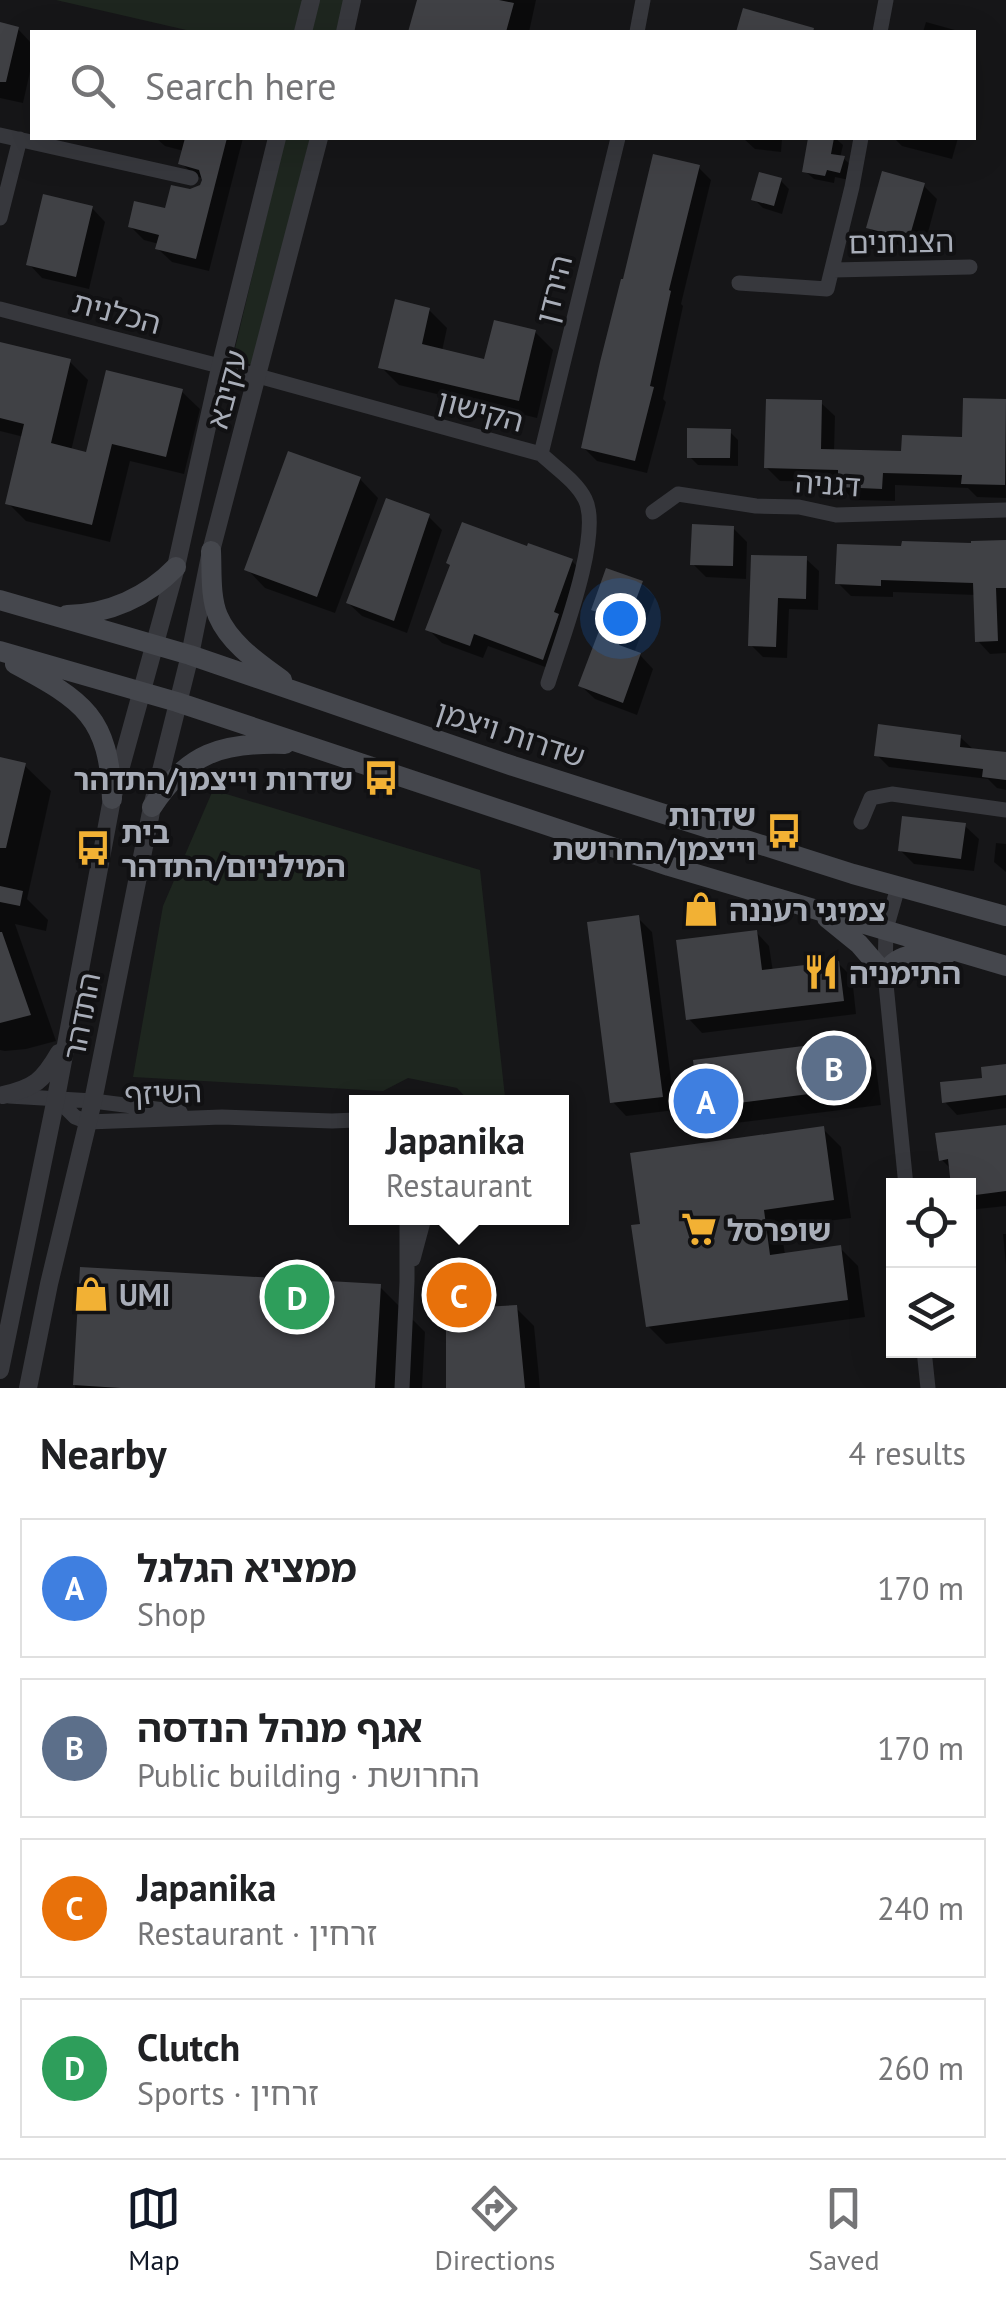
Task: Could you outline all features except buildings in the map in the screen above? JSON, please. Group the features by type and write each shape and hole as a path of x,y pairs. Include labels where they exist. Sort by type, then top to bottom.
{"main road":[{"path":"212,551 214,598 228,633 250,656 304,695"},
{"path":"55,616 80,615 128,602 147,592 176,566"},
{"name":"שדרות ויצמן","path":"0,600 190,655 514,766 898,887 1006,916"},
{"path":"0,654 142,691 799,906 1006,966"},
{"path":"0,654 58,687 98,725 111,772 112,799"},
{"path":"152,808 176,774 204,754 244,744 306,745"},
{"path":"799,906 828,918 845,931 885,974 894,961 916,954 984,960"}],"street":[{"path":"303,30 310,0"},
{"path":"344,30 352,0"},
{"path":"637,30 644,0"},
{"path":"880,30 886,0"},
{"path":"0,135 191,178"},
{"path":"0,218 20,139"},
{"name":"עקיבא","path":"155,644 277,140"},
{"name":"עקיבא","path":"190,655 212,551 318,140"},
{"name":"הירדן","path":"541,454 618,140"},
{"name":"הצנחנים","path":"739,283 827,290 861,140"},
{"name":"הצנחנים","path":"832,270 970,267"},
{"name":"הכלנית","path":"0,310 220,368"},
{"name":"הקישון","path":"220,368 541,454 574,482 587,502 589,531 584,568 548,682"},
{"name":"דגניה","path":"653,512 678,494 756,506 799,506 836,515 1006,510"},
{"name":"התדהר","path":"0,1370 112,799 155,644"},
{"name":"התדהר","path":"28,1388 93,1101 152,808 190,655"},
{"path":"861,822 871,798 892,794 1006,810"},
{"path":"898,887 886,929 885,974 905,1178"},
{"path":"1,1095 37,1083 48,1072 69,1029"},
{"name":"השיזף","path":"1,1095 93,1101 222,1117 349,1121"},
{"name":"השיזף","path":"56,1098 75,1117 88,1122 222,1117"},
{"name":"השיזף","path":"332,1122 349,1128"},
{"path":"402,1388 407,1225"},
{"path":"407,1282 422,1225"},
{"path":"925,1358 928,1388"}],"shaded area":[{"path":"56,0 310,2 303,30 186,30"},
{"path":"318,0 344,0 336,30 310,30"},
{"path":"285,140 310,140 255,365 232,361"},
{"path":"213,790 480,870 505,1095 464,1095 457,1088 408,1078 383,1091 133,1077 163,906"}],"place":[{"name":"שדרות וייצמן/התדהר","path":"381,778"},
{"name":"שדרות וייצמן/החרושת","path":"784,831"},
{"name":"בית המילניום/התדהר","path":"93,848"},
{"name":"צמיגי רעננה","path":"701,909"},
{"name":"התימניה","path":"821,972"},
{"name":"אגף מנהל הנדסה","path":"834,1068"},
{"name":"ממציא הגלגל","path":"706,1101"},
{"name":"שופרסל","path":"699,1229"},
{"name":"UMI","path":"91,1294"},
{"name":"Japanika","path":"459,1295"},
{"name":"Clutch","path":"297,1297"}]}
